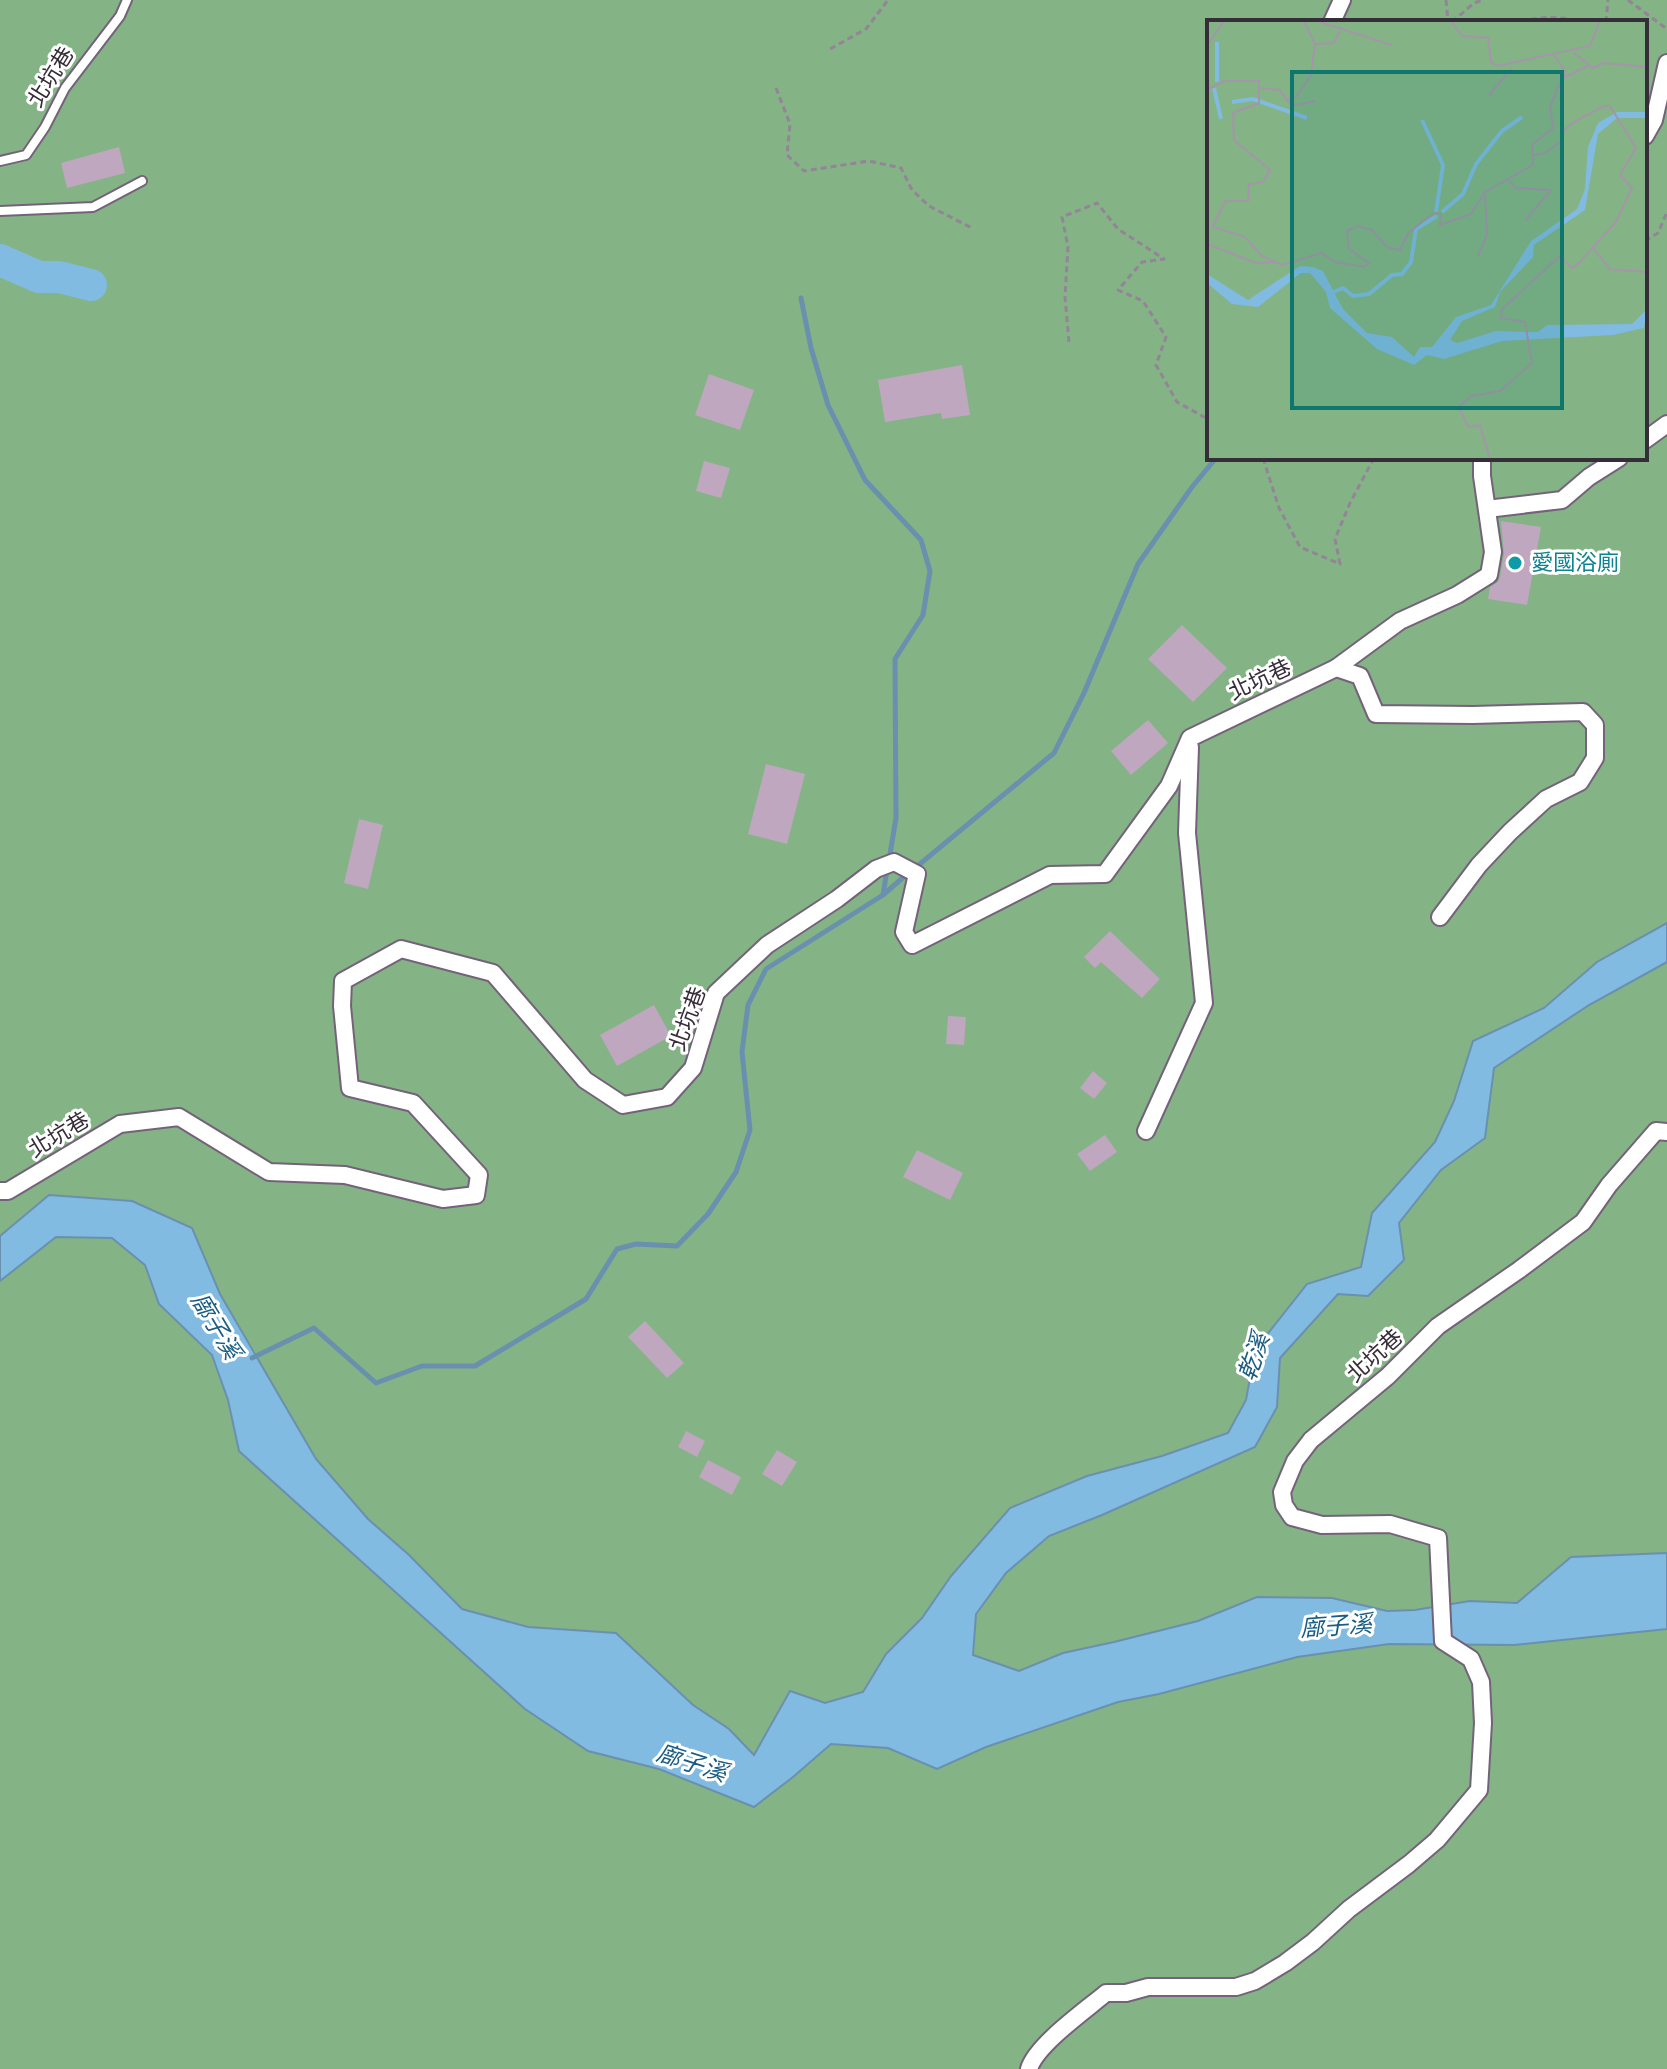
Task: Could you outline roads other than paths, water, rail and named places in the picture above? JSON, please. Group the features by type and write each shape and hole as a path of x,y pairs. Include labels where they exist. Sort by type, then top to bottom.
{"street":[{"path":"1333,20 1342,0"},
{"path":"1647,132 1654,120 1667,63"},
{"path":"1647,439 1667,424"},
{"name":"北坑巷","path":"0,1191 8,1191 120,1124 179,1117 269,1172 345,1175 443,1199 476,1195 479,1175 413,1103 350,1088 342,1006 343,981 401,949 493,973 585,1080 623,1105 667,1097 693,1068 716,993 767,945 876,869 894,862 917,874 904,932 912,945 1050,875 1105,874 1169,786 1190,738 1336,668 1400,621 1457,595 1489,575 1493,552 1482,460"},
{"path":"1487,509 1562,500 1616,460"},
{"path":"1336,668 1360,676 1376,714 1583,712 1595,725 1595,758 1580,782 1546,799 1510,832 1479,865 1440,917"},
{"path":"1146,1131 1204,1003 1187,833 1190,738"},
{"name":"北坑巷","path":"1029,2069 1043,2047 1106,1993 1126,1993 1148,1987 1236,1987 1255,1981 1285,1963 1437,1840 1479,1790 1483,1723 1481,1682 1471,1659 1443,1641 1438,1538 1390,1524 1322,1525 1292,1517 1284,1505 1282,1492 1295,1461 1311,1440 1388,1376 1438,1326 1583,1222 1609,1185 1656,1131 1667,1132"}],"lane":[{"name":"北坑巷","path":"0,161 26,155 65,88 120,16 127,0"},
{"path":"0,211 93,207 142,181"}],"water":[{"path":"1667,923 1667,962 1589,1005 1494,1068 1485,1138 1441,1170 1399,1223 1404,1260 1368,1296 1338,1294 1280,1358 1277,1407 1255,1447 1049,1536 1006,1573 976,1614 973,1655 1019,1671 1063,1653 1198,1621 1257,1597 1332,1598 1387,1611 1470,1601 1517,1603 1571,1557 1667,1553 1667,1629 1514,1645 1389,1644 1297,1657 1118,1702 986,1747 937,1769 888,1748 831,1744 754,1807 659,1769 588,1751 525,1709 239,1451 228,1400 212,1355 159,1304 145,1265 112,1238 56,1237 0,1281 0,1236 49,1195 132,1201 192,1228 220,1294 316,1459 368,1519 462,1609 528,1627 616,1633 693,1705 729,1729 754,1755 790,1691 825,1703 863,1692 886,1654 922,1618 951,1576 1010,1508 1087,1476 1162,1456 1228,1433 1246,1400 1255,1350 1307,1284 1361,1267 1372,1213 1435,1142 1454,1101 1473,1041 1544,1008 1597,962"}],"waterway":[{"path":"0,260 39,277 59,277 91,285"},
{"path":"801,298 811,348 828,405 865,480 921,540 930,571 923,615 895,659 896,818 889,860"},
{"path":"915,868 1054,753 1084,693 1138,564 1214,460"},
{"path":"883,895 887,870"},
{"name":"廍子溪","path":"252,1358 314,1328 376,1383 422,1366 475,1366 586,1299 617,1249 636,1244 677,1246 708,1214 736,1172 750,1130 742,1052 748,1005 766,969 883,895 907,874"}],"place":[{"name":"愛國浴廁","path":"1515,563"}],"water label":[{"name":"乾溪","path":"1254,1357"}]}
